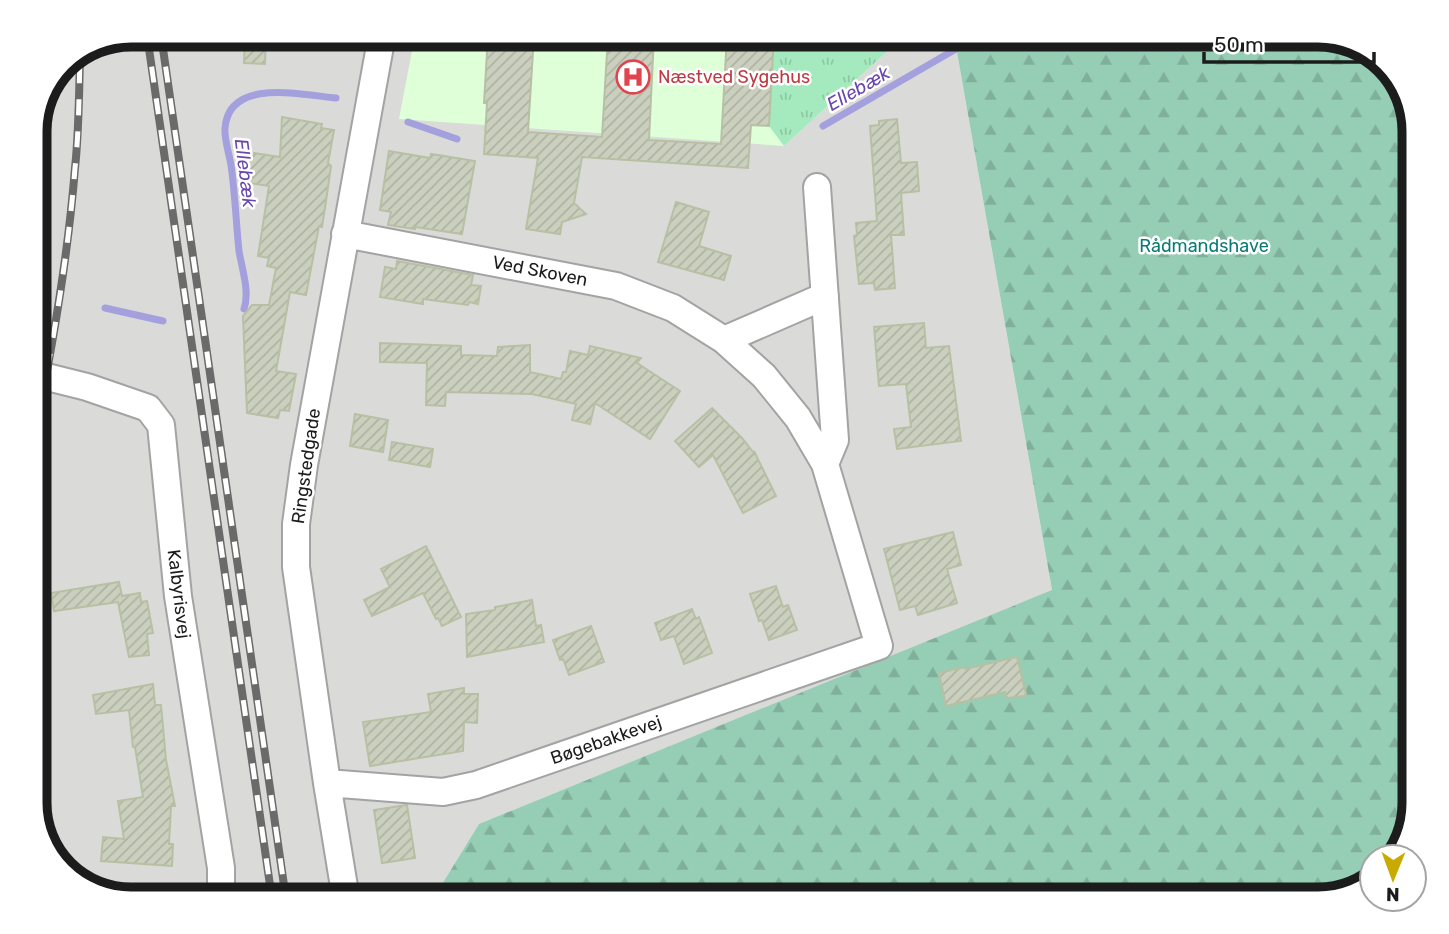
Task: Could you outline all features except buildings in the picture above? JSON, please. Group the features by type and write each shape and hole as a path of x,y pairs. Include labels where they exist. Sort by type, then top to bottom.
{"street":[{"name":"Ringstedgade","path":"344,887 296,567 296,524 299,491 380,47"},
{"path":"817,187 835,440 825,464"},
{"name":"Ved Skoven","path":"345,233 616,286 673,308 724,340 773,387 798,418 825,464 879,646"},
{"path":"724,340 825,296"},
{"name":"Kalbyrisvej","path":"47,377 87,387 148,408 160,425 178,596 221,868 221,887"},
{"name":"Bøgebakkevej","path":"327,783 443,792 476,785 879,646"}],"shaded area":[{"path":"131,47 956,47 1052,591 479,824 440,887 120,886 85,873 58,845 47,808 47,126 54,99 61,85 85,61 115,49"},
{"name":"Næstved Sygehus","path":"413,47 892,47 784,146 399,119"}],"green space":[{"path":"773,47 892,47 784,146 769,126"},
{"name":"Rådmandshave","path":"956,47 1318,47 1340,50 1355,56 1384,80 1399,109 1402,131 1402,803 1400,819 1391,843 1358,843 1358,876 1340,884 1318,887 440,887 479,824 1052,590"}],"waterway":[{"name":"Ellebæk","path":"823,126 959,47"},
{"name":"Ellebæk","path":"244,309 246,288 225,132 230,112 239,101 253,95 287,93 336,98"},
{"name":"Ellebæk","path":"408,122 457,139"},
{"name":"Ellebæk","path":"105,308 163,321"}],"railway":[{"path":"149,47 270,887"},
{"path":"163,47 284,887"},
{"path":"47,369 68,234 77,140 80,66"}],"place":[{"name":"Næstved Sygehus","path":"633,77"}]}
